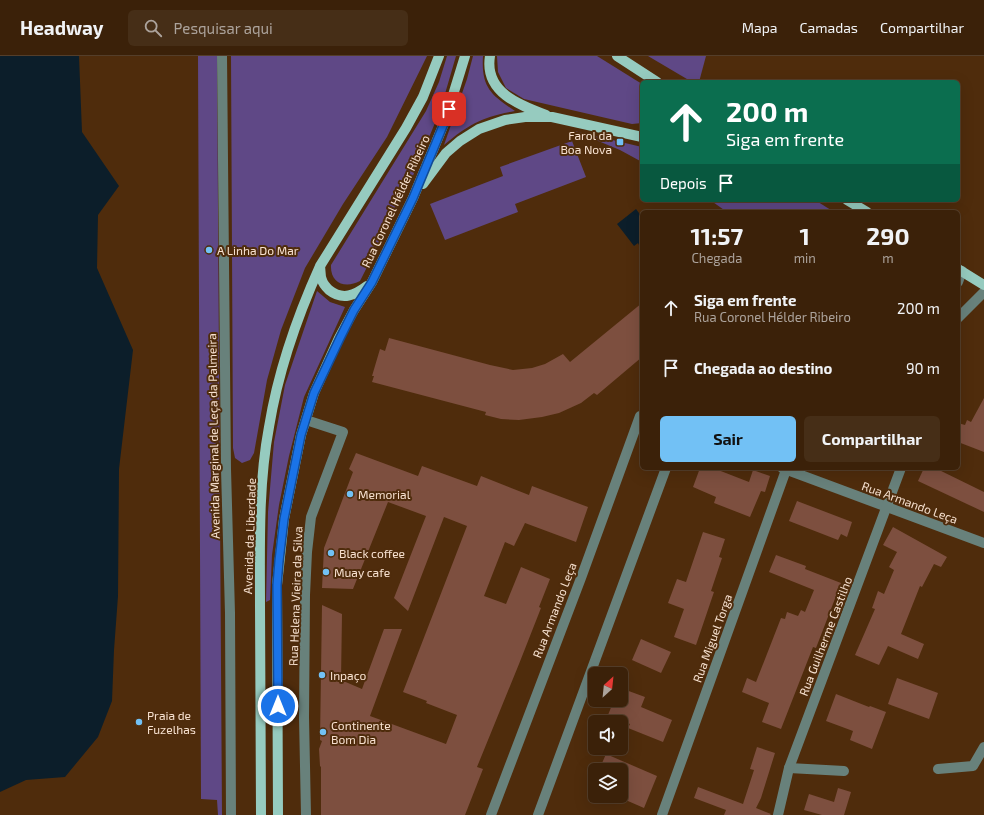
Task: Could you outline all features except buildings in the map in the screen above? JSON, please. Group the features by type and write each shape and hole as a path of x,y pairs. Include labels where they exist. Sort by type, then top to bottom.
{"main road":[{"name":"Rua Coronel Hélder Ribeiro","path":"439,56 423,97 406,128 320,266 322,281 333,293 342,296 350,296 372,282 413,198 445,121 465,56"},
{"path":"490,56 490,73 497,87 505,96 520,105 552,117 640,136"},
{"path":"616,56 654,80"},
{"path":"413,198 446,153 460,141 479,129 506,120 525,117 552,117"},
{"path":"850,202 864,210"},
{"name":"Avenida da Liberdade","path":"261,815 260,522 268,428 282,370 311,287 320,266"},
{"path":"960,270 984,285"},
{"path":"278,815 277,585 284,519 301,435 314,393 354,310 372,282"}],"street":[{"name":"Avenida Marginal de Leça da Palmeira","path":"222,56 226,447 230,613 231,815"},
{"path":"960,316 984,292"},
{"name":"Rua Armando Leça","path":"491,815 581,578 640,416"},
{"name":"Rua Helena Vieira da Silva","path":"306,420 343,432 311,517 307,552 305,595 304,717 306,815"},
{"path":"538,815 665,470"},
{"name":"Rua Miguel Torga","path":"662,815 784,470"},
{"name":"Rua Armando Leça","path":"787,470 984,543"},
{"name":"Rua Guilherme Castilho","path":"778,815 789,768 888,507 900,470"},
{"path":"938,769 972,766 984,747"},
{"path":"789,768 844,771"}],"shaded area":[{"path":"198,56 217,56 222,815 218,815 217,800 201,799"},
{"path":"231,56 427,56 387,137 343,204 305,268 281,330 267,380 254,453 250,460 242,463 235,458 233,448"},
{"path":"447,56 456,56 440,111 412,178 360,281 349,284 340,283 333,276 331,265 426,111 439,82"},
{"path":"473,56 483,56 484,75 489,89 494,95 515,111 476,122 444,145 467,79"},
{"path":"497,56 597,56 640,83 640,123 632,124 524,99 506,88 498,72"},
{"path":"648,56 706,56 700,80 689,80"},
{"path":"574,131 640,147 640,161 620,150"},
{"path":"572,141 586,177 515,204 518,212 445,240 430,204 503,176 500,167"},
{"path":"713,202 818,202 831,210 724,210"},
{"path":"317,291 330,302 345,307 304,397 289,456 279,505 272,555 270,600 266,602 268,512 274,442 285,385"}],"water":[{"path":"0,56 79,56 82,132 119,186 98,215 97,268 133,350 119,469 118,596 112,701 98,737 65,777 26,780 0,792"},
{"path":"636,209 640,214 640,247 638,243 634,246 617,224"}],"place":[{"name":"Farol da Boa Nova","path":"620,142"},
{"name":"A Linha Do Mar","path":"209,250"},
{"name":"Memorial","path":"350,494"},
{"name":"Black coffee","path":"331,553"},
{"name":"Muay cafe","path":"326,572"},
{"name":"Inpaço","path":"322,675"},
{"name":"Praia de Fuzelhas","path":"139,722"},
{"name":"Continente Bom Dia","path":"323,732"}],"route":[{"path":"278,706 277,585 279,561 284,519 301,435 314,393 354,310 372,282 413,198 449,109"}]}
